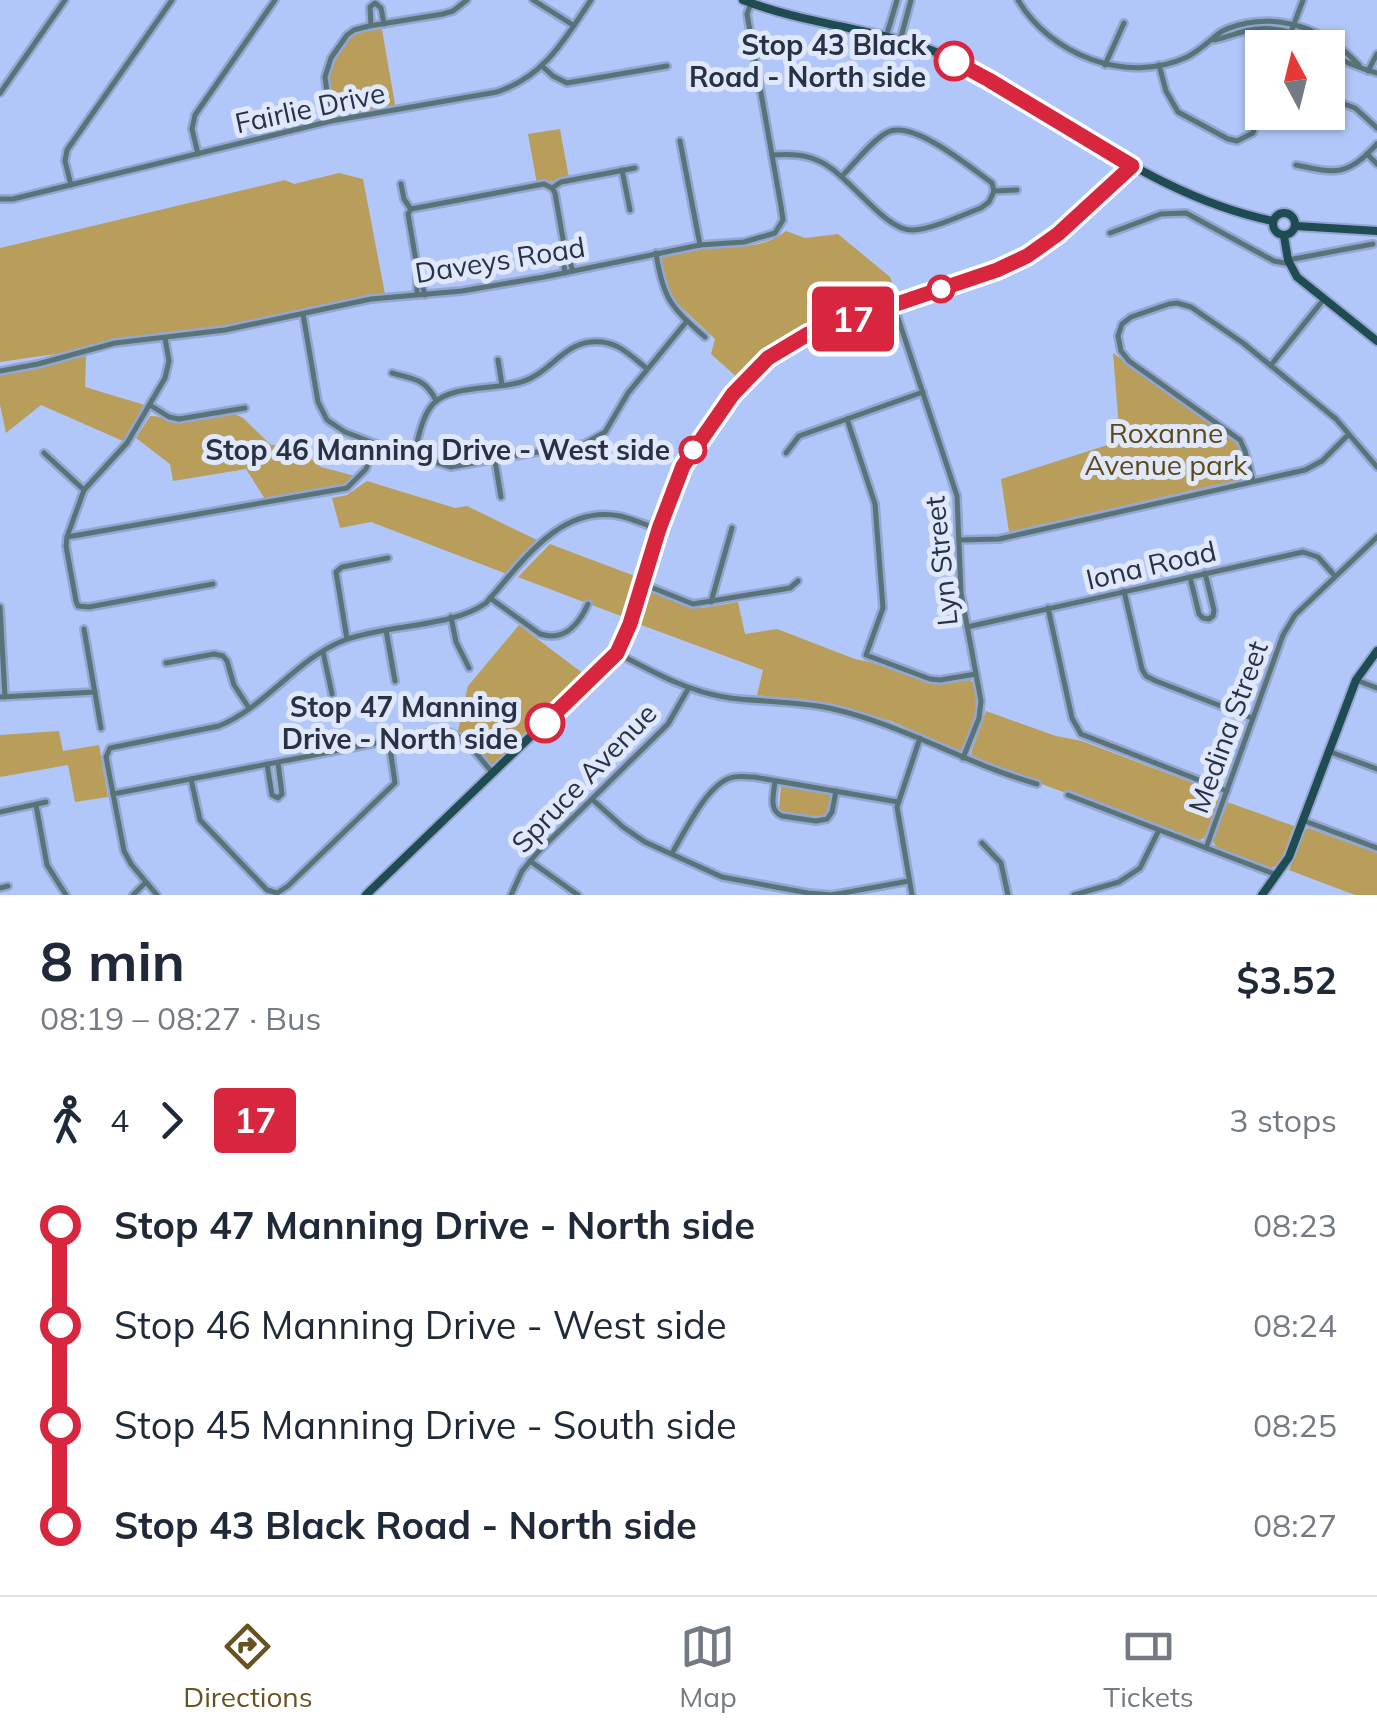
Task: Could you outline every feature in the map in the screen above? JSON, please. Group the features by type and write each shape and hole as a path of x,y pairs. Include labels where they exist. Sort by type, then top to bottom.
{"street":[{"path":"0,93 66,0"},
{"path":"71,185 65,161 67,150 172,0"},
{"path":"198,154 192,125 195,115 276,0"},
{"path":"331,121 325,86 327,68 347,35 371,26 453,11 467,0"},
{"path":"533,0 574,26"},
{"name":"Fairlie Drive","path":"0,199 331,121 497,92 524,82 550,60 591,0"},
{"path":"886,37 897,0"},
{"path":"900,41 911,0"},
{"path":"1018,0 1044,32 1106,65 1140,68 1188,57 1217,34 1240,25 1268,20 1295,30"},
{"path":"1292,28 1303,0"},
{"path":"746,2 943,55 1194,198 1272,220 1283,212 1294,218 1296,226"},
{"name":"Daveys Road","path":"0,371 115,343 225,330 372,299 462,291 700,245 744,242 775,233 782,220 746,2"},
{"path":"371,26 370,7 374,4 381,8 384,24"},
{"path":"1106,65 1124,23"},
{"path":"1292,28 1308,28 1358,65 1377,73"},
{"path":"1368,71 1377,54"},
{"path":"1345,62 1358,65"},
{"path":"1159,64 1166,91 1178,112 1228,140 1237,141 1254,130"},
{"path":"542,66 552,76 567,82 667,66"},
{"path":"1345,104 1377,128"},
{"path":"772,155 795,154 820,161 842,176 894,227 909,230 981,208 994,191 992,183 926,138 894,130 884,134 842,176"},
{"path":"680,141 700,245"},
{"path":"1296,165 1336,172 1353,166 1377,144"},
{"path":"1367,154 1377,164"},
{"path":"369,894 617,653 683,466 733,394 768,358 808,334 997,270 1027,256 1058,234 1132,166"},
{"path":"552,188 561,182 635,168"},
{"path":"622,170 630,210"},
{"path":"401,184 411,209"},
{"path":"426,295 417,267 408,214 411,209 544,184 555,194 569,272"},
{"path":"994,191 1017,190"},
{"path":"1110,234 1161,214 1186,213 1274,261 1289,262 1373,244"},
{"path":"1272,220 1273,228 1284,236 1296,226"},
{"path":"1296,226 1377,231"},
{"path":"1284,236 1289,262 1297,277 1377,340"},
{"path":"656,253 660,282 669,303 705,337"},
{"path":"417,267 417,295"},
{"path":"1271,365 1324,299"},
{"path":"1254,480 1240,440 1121,352 1118,336 1122,324 1131,317 1177,303 1191,306 1336,419 1377,467"},
{"name":"Lyn Street","path":"894,305 957,496 962,594 981,701 980,718 964,758"},
{"path":"303,314 321,410 332,426 452,467 596,439 687,321"},
{"path":"166,338 168,371 150,405 127,443 84,490 67,537 72,583 78,606 89,608 214,584"},
{"path":"414,455 426,414 436,400 530,380 574,346 592,342 614,344 647,368"},
{"path":"498,360 502,385"},
{"path":"392,374 424,383 436,400"},
{"path":"786,453 798,436 923,392"},
{"path":"150,405 179,419 245,408"},
{"path":"847,418 875,504 883,608 866,655 940,680 976,674"},
{"path":"959,540 999,539 1304,470 1322,461 1348,435"},
{"path":"67,537 346,488 366,469 374,443"},
{"path":"44,453 84,490"},
{"path":"495,460 501,497"},
{"path":"157,895 124,851 106,758 110,748 233,720 323,652 347,639 477,609 540,542 568,522 610,515 659,529"},
{"path":"710,602 732,528"},
{"name":"Medina Street","path":"1206,848 1283,635 1296,615 1377,537"},
{"name":"Iona Road","path":"967,627 1303,552 1318,557 1335,576"},
{"path":"347,639 336,572 342,567 388,558"},
{"path":"1190,577 1199,614 1208,620 1214,610 1205,573"},
{"path":"643,584 693,604 790,588 798,581"},
{"path":"1124,591 1146,676 1252,718"},
{"path":"490,598 550,637 570,631 588,604"},
{"path":"0,607 2,697 94,692"},
{"path":"1048,608 1072,718 1081,734 1227,791"},
{"path":"451,617 456,642 469,668"},
{"path":"84,629 101,728"},
{"path":"386,630 395,680"},
{"path":"323,652 332,694"},
{"path":"1262,895 1289,857 1356,680 1377,652"},
{"path":"617,653 688,689 728,698 828,708 890,725 964,758 1037,784"},
{"path":"166,664 214,654 223,656 248,708"},
{"path":"1356,680 1377,688"},
{"name":"Spruce Avenue","path":"511,895 530,861 668,724 688,689"},
{"path":"113,794 444,730 463,740 492,772"},
{"path":"912,895 897,807 920,738"},
{"path":"191,779 200,820 267,890 278,893 395,783 389,741"},
{"path":"1328,751 1377,769"},
{"path":"267,764 272,795 278,798 282,794 277,762"},
{"path":"672,854 704,801 718,784 733,777 898,802"},
{"path":"776,781 772,806 782,816 827,819 836,791"},
{"path":"1068,796 1277,875"},
{"path":"593,800 645,842 722,877 832,895 909,881"},
{"path":"0,812 46,802"},
{"path":"36,804 47,864 66,895"},
{"path":"1302,820 1377,848"},
{"path":"1074,895 1119,882 1140,868 1159,830"},
{"path":"982,843 1002,863 1008,895"},
{"path":"530,861 578,895"},
{"path":"133,895 145,883"}],"green space":[{"path":"381,24 396,110 331,121 325,86 327,68 341,42 354,30"},
{"path":"560,129 569,178 537,184 528,134"},
{"path":"339,173 363,179 385,294 229,329 0,362 0,248 285,180 294,184"},
{"path":"786,231 805,238 838,234 890,277 898,299 787,338 739,379 711,354 715,339 670,297 660,257 759,244"},
{"name":"Roxanne Avenue park","path":"1113,353 1236,441 1248,475 1009,532 1001,479 1120,441"},
{"path":"86,356 85,387 145,405 123,441 41,405 6,433 0,405 0,375"},
{"path":"235,414 271,445 295,445 321,467 355,476 334,489 265,499 246,469 173,481 170,464 136,438 150,416 179,423"},
{"path":"367,481 455,508 467,506 537,540 507,574 371,522 340,528 332,498 347,495"},
{"path":"550,544 640,578 626,618 518,577"},
{"path":"646,590 691,607 738,602 745,634 777,629 933,683 970,680 975,684 977,716 965,748 959,751 891,721 830,705 757,695 763,670 636,623"},
{"path":"519,625 585,675 492,765 458,731 468,686"},
{"path":"986,711 1082,741 1214,791 1220,799 1204,838 1198,841 973,759 971,753"},
{"path":"59,731 63,751 99,745 108,797 75,802 68,765 0,777 0,735"},
{"path":"781,785 832,793 826,816 779,809"},
{"path":"1227,802 1294,826 1280,865 1271,868 1216,847 1212,839"},
{"path":"1308,828 1377,853 1377,895 1355,895 1289,870"}],"bus line":[{"name":"17","path":"545,723 617,653 683,466 733,394 768,358 808,334 997,270 1027,256 1058,234 1132,166 954,61"}],"place":[{"name":"Stop 43 Black Road - North side","path":"954,61"},
{"name":"Stop 46 Manning Drive - West side","path":"693,450"},
{"name":"Stop 47 Manning Drive - North side","path":"545,723"}]}
